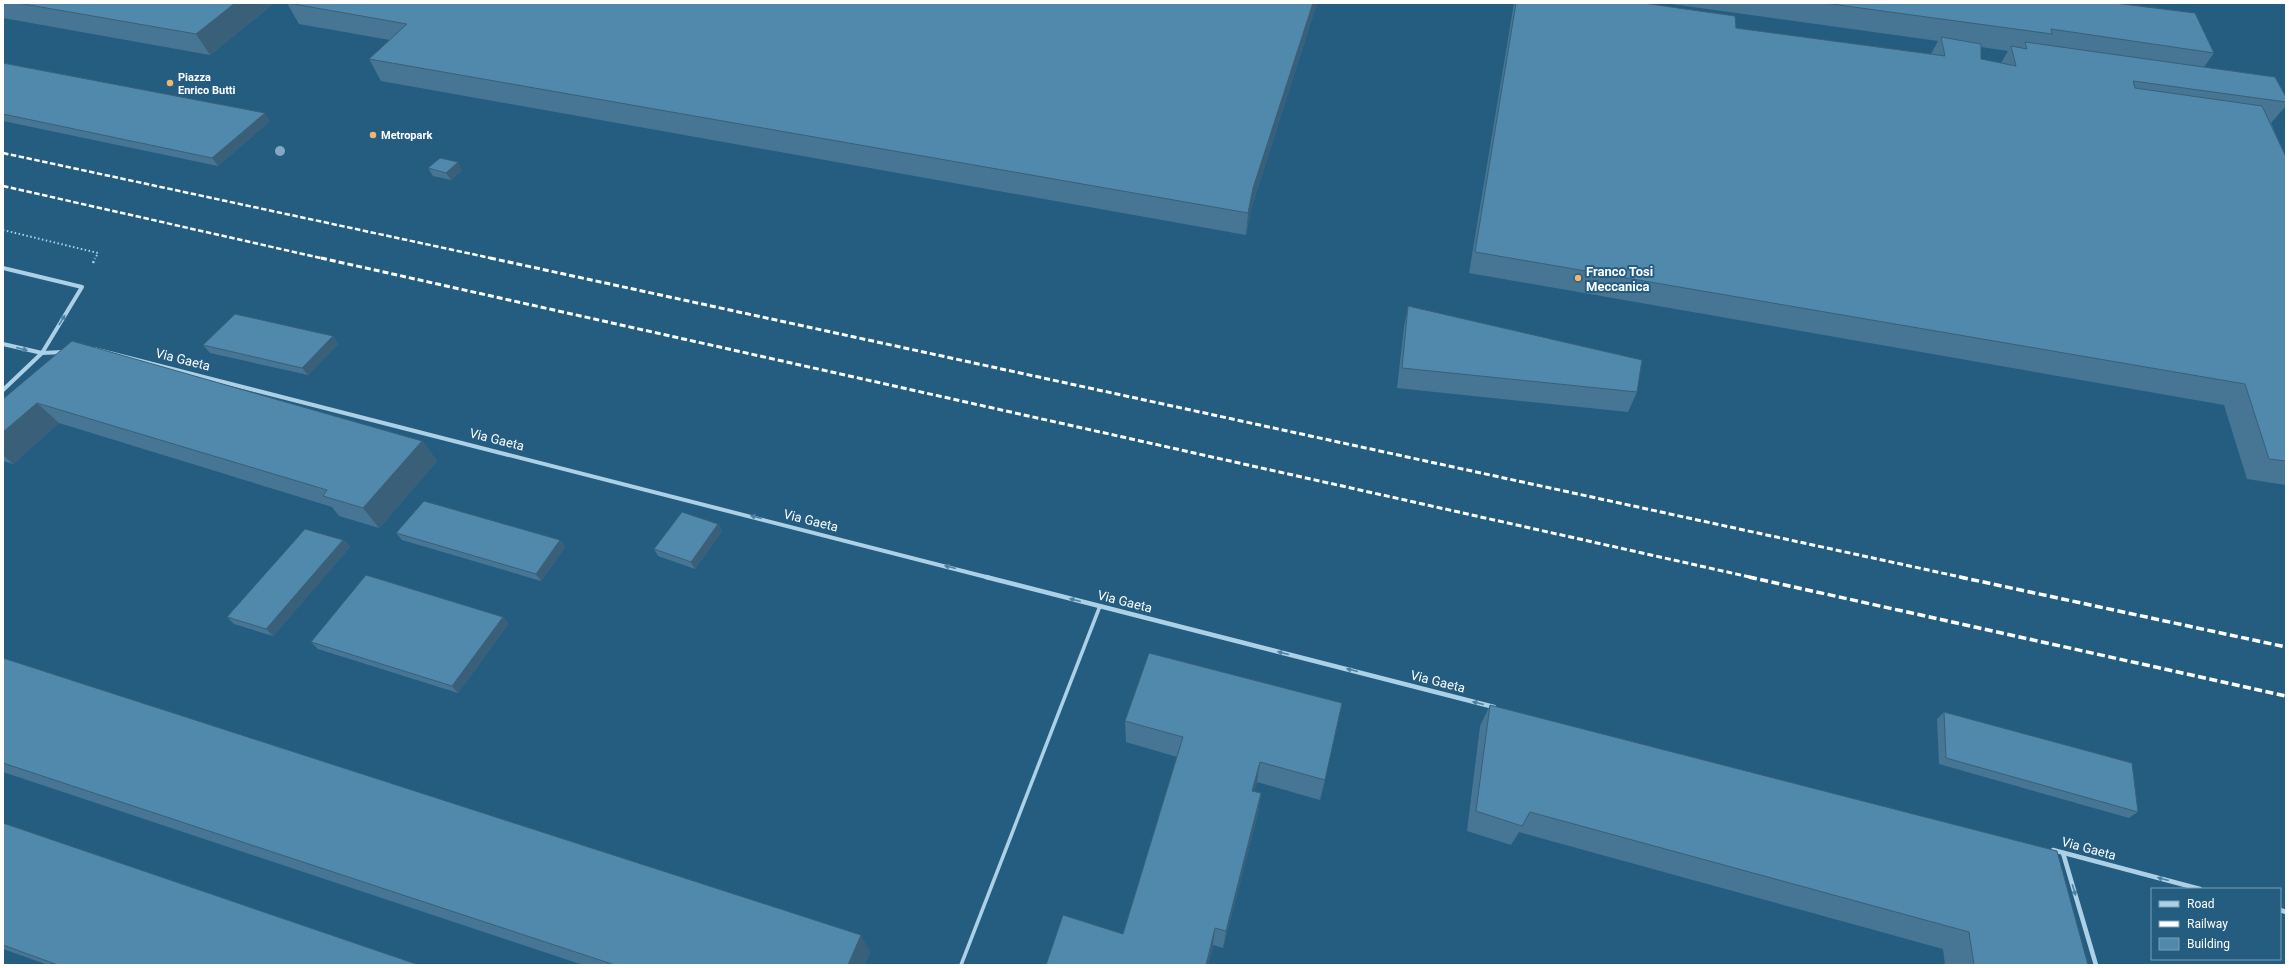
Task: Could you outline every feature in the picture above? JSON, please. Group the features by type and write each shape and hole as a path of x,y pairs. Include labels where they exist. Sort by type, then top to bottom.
{"street":[{"path":"3,268 82,287 42,353 3,390"},
{"path":"3,344 42,353 69,351"},
{"name":"Via Gaeta","path":"88,350 100,349 1497,707"},
{"name":"Via Gaeta","path":"2047,849 2196,888"},
{"path":"2063,853 2096,965"}],"lane":[{"path":"961,965 1100,606"}],"path":[{"path":"3,230 98,253 82,287"}],"building":[{"path":"18,3 235,3 196,34"},
{"path":"288,3 1313,3 1253,188 1248,213 369,59 407,24"},
{"path":"1516,3 1643,3 1735,16 1736,28 1945,56 1941,37 1981,44 1981,59 2016,66 2011,46 2027,49 2025,42 2275,77 2286,97 2286,102 2133,81 2135,88 2262,106 2286,157 2286,461 2269,459 2245,384 1475,252"},
{"path":"1824,3 2114,3 2195,13 2214,53 2051,29 2052,34"},
{"path":"3,63 265,113 212,158 3,114"},
{"path":"440,158 458,162 446,173 428,168"},
{"path":"1408,306 1642,360 1637,392 1402,368"},
{"path":"235,314 333,336 302,368 203,345"},
{"path":"72,341 422,441 363,508 323,496 327,490 37,403 3,432 3,399"},
{"path":"424,501 560,540 536,574 396,533"},
{"path":"682,512 718,524 691,562 654,549"},
{"path":"305,529 343,540 266,629 227,617"},
{"path":"366,575 503,617 452,686 311,642"},
{"path":"1149,653 1342,703 1325,780 1260,762 1252,791 1261,793 1226,931 1215,928 1206,965 1046,965 1063,915 1123,934 1183,737 1125,721"},
{"path":"3,658 861,935 848,965 615,965 3,763"},
{"path":"1490,705 2057,851 2088,965 1974,965 1969,932 1530,812 1522,826 1476,811"},
{"path":"1944,712 2132,763 2138,812 1946,758"},
{"path":"3,823 419,965 58,965 3,945"}],"railway":[{"path":"3,153 495,259"},
{"path":"3,186 325,259"},
{"path":"321,258 1754,578"},
{"path":"490,258 1965,578"},
{"path":"1749,577 2286,696"},
{"path":"1960,577 2286,647"}],"place":[{"name":"Piazza Enrico Butti","path":"170,83"},
{"name":"Metropark","path":"373,135"},
{"name":"Franco Tosi Meccanica","path":"1578,278"}]}
